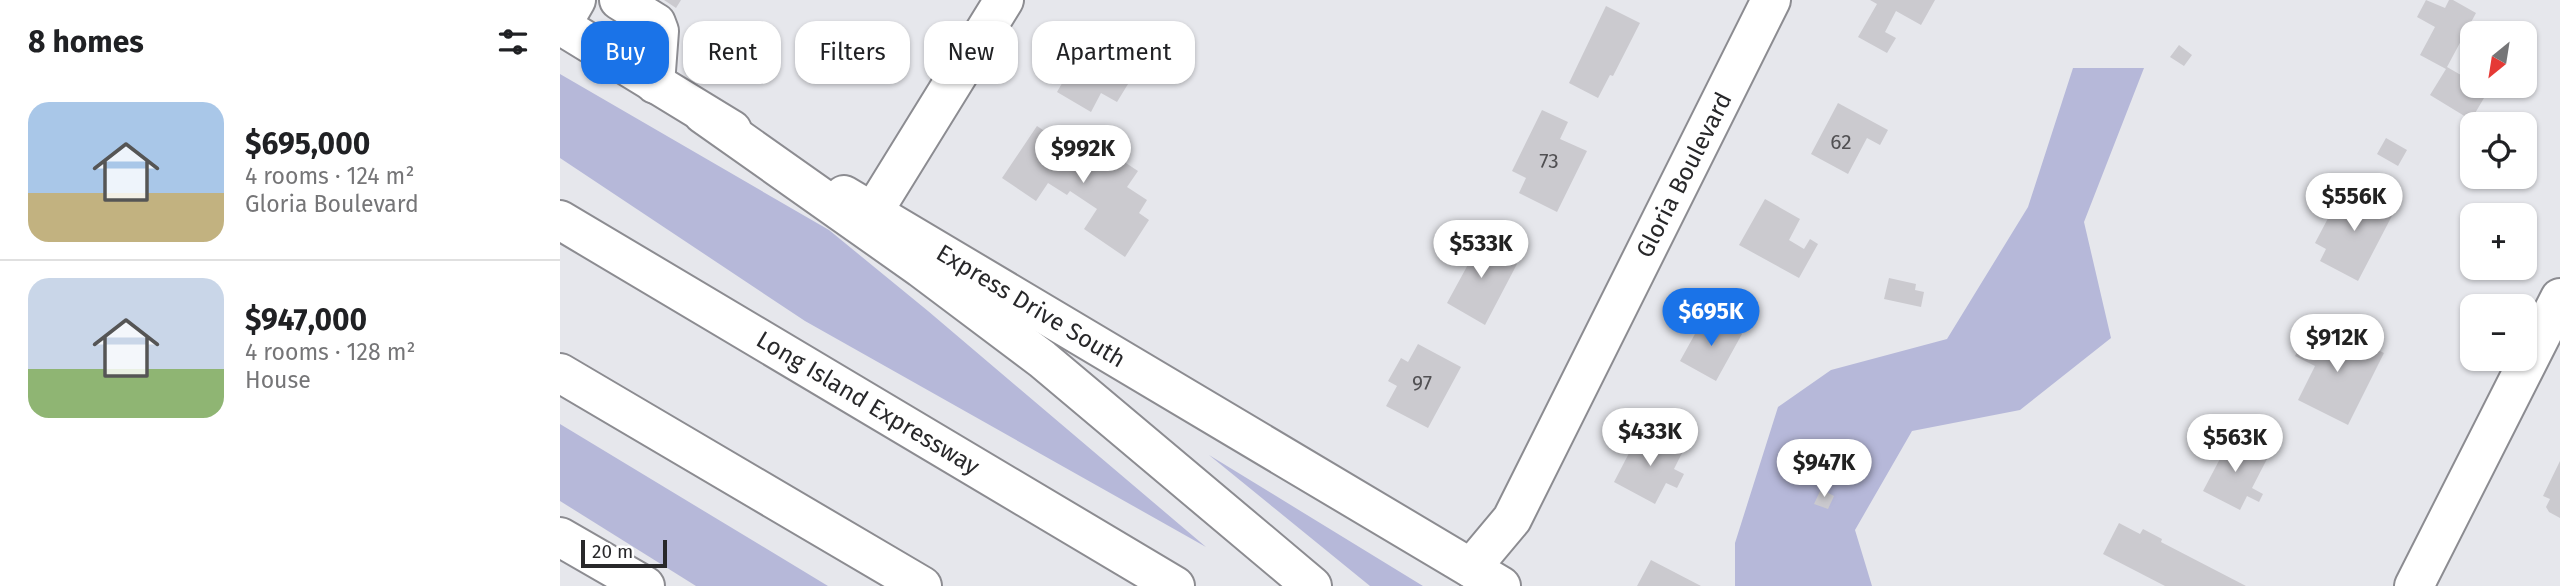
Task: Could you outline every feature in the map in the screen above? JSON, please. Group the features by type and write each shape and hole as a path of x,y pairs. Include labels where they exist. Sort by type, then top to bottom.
{"main road":[{"path":"560,26 576,0"},
{"path":"619,0 653,21"},
{"path":"873,212 1004,0"},
{"name":"Gloria Boulevard","path":"1486,577 1512,519 1771,0"},
{"name":"Express Drive South","path":"560,26 581,39"},
{"name":"Express Drive South","path":"655,84 1486,577"},
{"path":"703,114 920,268 1042,359 1312,586"},
{"name":"Long Island Expressway","path":"560,220 1175,586"},
{"path":"2414,586 2560,298"},
{"path":"560,373 922,586"},
{"path":"560,537 645,586"}],"shaded area":[{"path":"2073,68 2144,68 2084,222 2111,338 2020,410 1912,431 1855,530 1872,586 1735,586 1735,543 1778,407 1831,370 1947,339 2028,207"},
{"path":"560,74 829,230 1206,547 805,321 560,158"},
{"path":"560,424 828,586 696,586 560,501"},
{"path":"1209,455 1423,586 1370,586"}],"building":[{"path":"664,0 681,0 676,8"},
{"path":"1870,0 1935,0 1921,25 1896,11 1885,32 1896,38 1887,53 1858,37 1877,4"},
{"path":"2426,0 2445,8 2449,0 2453,0 2476,13 2472,21 2460,21 2460,43 2447,67 2460,74 2460,98 2484,98 2476,112 2460,113 2430,95 2446,69 2420,55 2435,27 2417,17"},
{"path":"1606,6 1640,23 1613,76 1610,75 1598,98 1569,83"},
{"path":"2179,45 2192,55 2184,66 2170,57"},
{"path":"1062,84 1128,84 1117,102 1101,93 1091,112 1057,92"},
{"path":"1838,103 1888,130 1880,145 1867,138 1848,174 1811,154"},
{"path":"1542,110 1568,122 1560,139 1587,151 1557,212 1519,193 1526,178 1512,171"},
{"path":"1037,126 1058,140 1062,134 1096,157 1103,148 1138,171 1127,187 1147,200 1139,213 1149,220 1125,257 1084,229 1097,209 1070,191 1067,195 1048,183 1036,201 1002,178"},
{"path":"2386,138 2407,150 2398,166 2377,154"},
{"path":"2353,188 2395,210 2358,281 2320,261 2326,249 2315,243 2335,205 2342,209"},
{"path":"1765,199 1800,219 1789,240 1804,249 1810,239 1818,244 1799,278 1739,245"},
{"path":"1470,233 1517,264 1485,325 1447,303 1471,259 1460,252"},
{"path":"1889,278 1916,284 1915,290 1924,292 1921,307 1884,299"},
{"path":"1706,314 1742,334 1716,381 1680,361"},
{"path":"2310,327 2353,348 2357,340 2384,353 2348,425 2298,400 2315,366 2295,356"},
{"path":"1418,344 1461,367 1428,428 1386,406 1397,386 1388,381 1401,358 1408,362"},
{"path":"1640,432 1682,453 1674,469 1684,474 1677,488 1666,483 1655,504 1614,482"},
{"path":"2224,436 2267,459 2252,488 2263,494 2259,502 2247,496 2240,510 2203,491 2223,453 2217,450"},
{"path":"2560,461 2560,518 2549,512 2546,507 2550,499 2543,496"},
{"path":"1821,489 1834,496 1828,509 1814,504"},
{"path":"2119,523 2140,534 2143,529 2162,539 2161,542 2246,586 2165,586 2103,554"},
{"path":"1651,560 1701,586 1637,586"}]}
